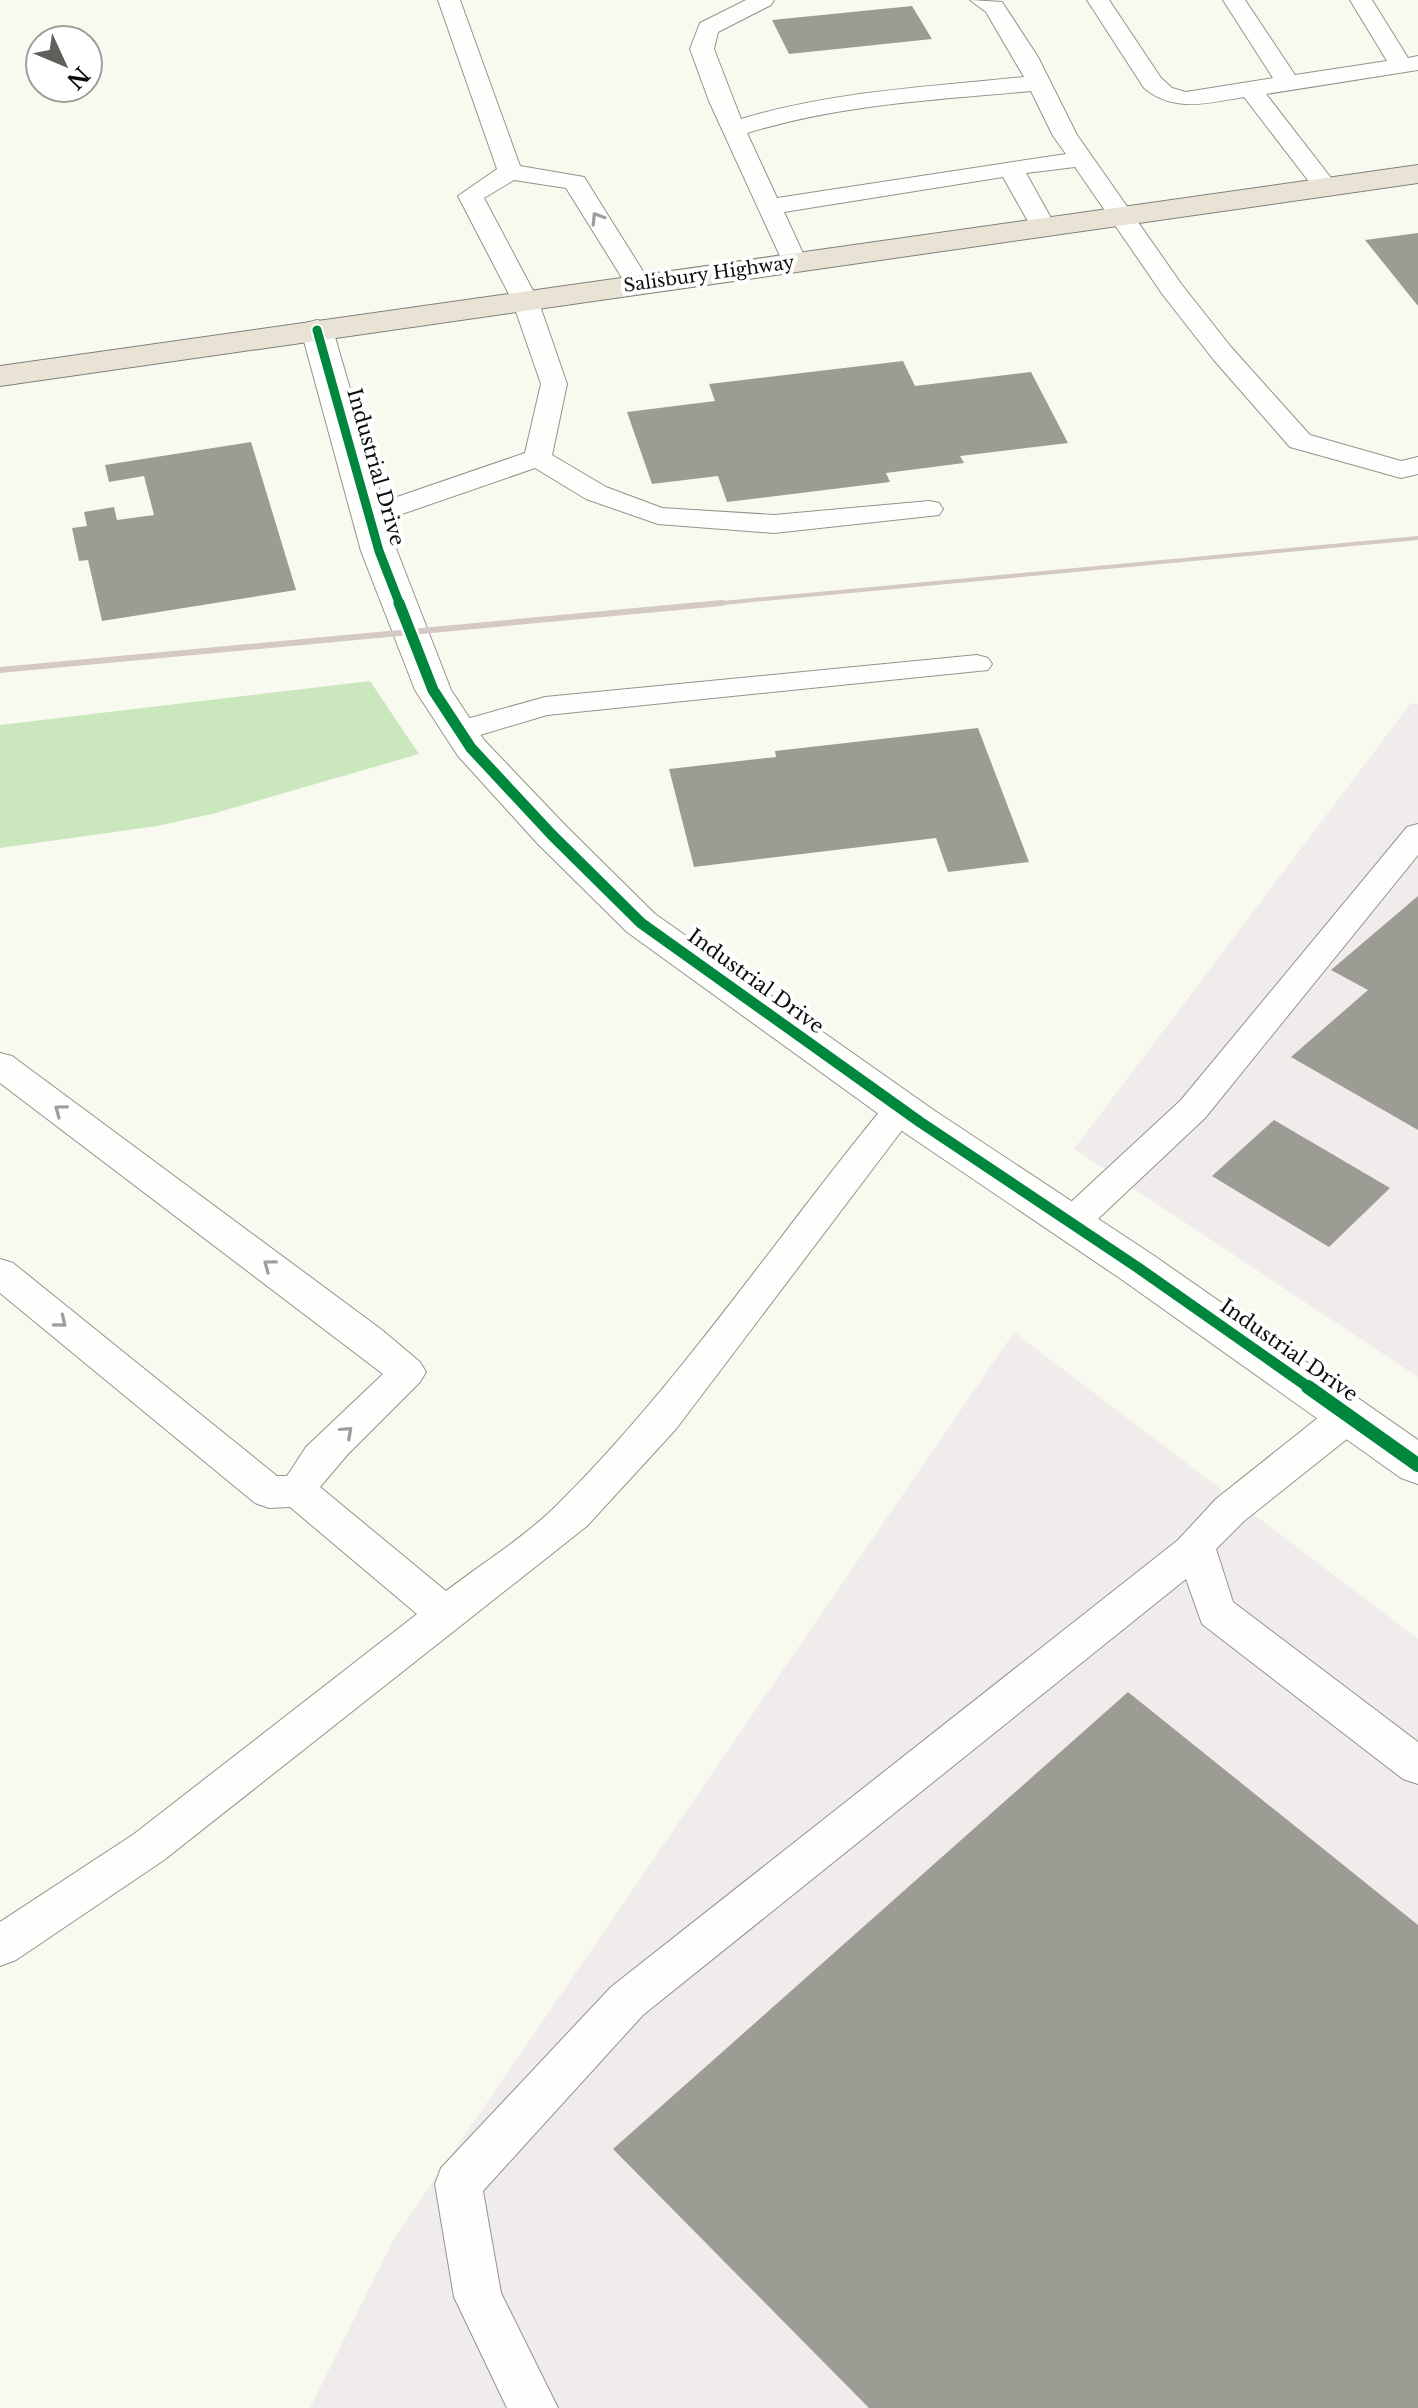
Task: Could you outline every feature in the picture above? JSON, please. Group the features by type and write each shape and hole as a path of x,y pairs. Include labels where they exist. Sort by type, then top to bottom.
{"highway":[{"name":"Salisbury Highway","path":"0,376 1418,174"}],"street":[{"name":"Industrial Drive","path":"317,330 369,516 407,630 433,690 471,748 552,835 641,923 901,1109 1071,1223 1418,1465"}],"lane":[{"path":"449,0 510,172"},
{"path":"763,0 708,28 702,49 794,262"},
{"path":"981,0 994,7 1039,83 1065,136 1172,290 1222,353 1300,441 1401,470 1418,465"},
{"path":"1098,0 1152,83 1164,93 1185,99 1410,64 1361,0"},
{"path":"1234,0 1288,83"},
{"path":"734,129 797,110 841,102 1039,83"},
{"path":"1250,89 1326,187"},
{"path":"769,207 1081,159"},
{"path":"1011,168 1043,227"},
{"path":"538,458 554,384 525,300 470,196 510,172 575,182 638,284"},
{"path":"538,458 596,493 658,516 774,524 929,509"},
{"path":"369,516 538,458"},
{"path":"460,731 545,706 977,664"},
{"path":"1071,1223 1193,1109 1418,834"},
{"path":"0,1065 369,1340 407,1372 393,1389 310,1466 298,1491"},
{"path":"0,1946 149,1847 573,1515 662,1418 832,1194 901,1109"},
{"path":"0,1273 269,1492 298,1491 446,1615"},
{"path":"1348,1416 1230,1510 1195,1545 1216,1612 1418,1766"},
{"path":"533,2408 478,2297 458,2184 627,2001 1196,1548"}],"shaded area":[{"path":"1411,703 1418,704 1418,1377 1074,1149"},
{"path":"1014,1332 1418,1639 1418,2408 310,2408 395,2237"}],"green space":[{"path":"370,681 419,754 212,814 157,826 0,848 0,725"}],"building":[{"path":"912,6 932,39 789,54 772,20"},
{"path":"1418,233 1418,306 1365,240"},
{"path":"903,361 915,386 1031,372 1068,443 960,456 964,463 886,473 890,482 727,502 718,476 652,484 627,412 715,401 709,384"},
{"path":"251,442 296,590 102,621 88,560 79,561 72,528 87,526 84,512 114,507 117,520 154,515 144,476 109,482 105,465"},
{"path":"978,728 1029,862 948,872 936,838 694,867 669,769 776,757 775,751"},
{"path":"1418,896 1418,1130 1291,1057 1368,990 1331,970"},
{"path":"1274,1120 1390,1188 1329,1247 1212,1176"},
{"path":"1128,1692 1418,1925 1418,2408 869,2408 613,2149"}],"railway":[{"path":"701,605 1418,538"},
{"path":"0,670 722,603"}],"cycle path":[{"path":"317,330 379,551 433,690 471,748 552,835 641,923 920,1122 1137,1267 1418,1465"}]}
